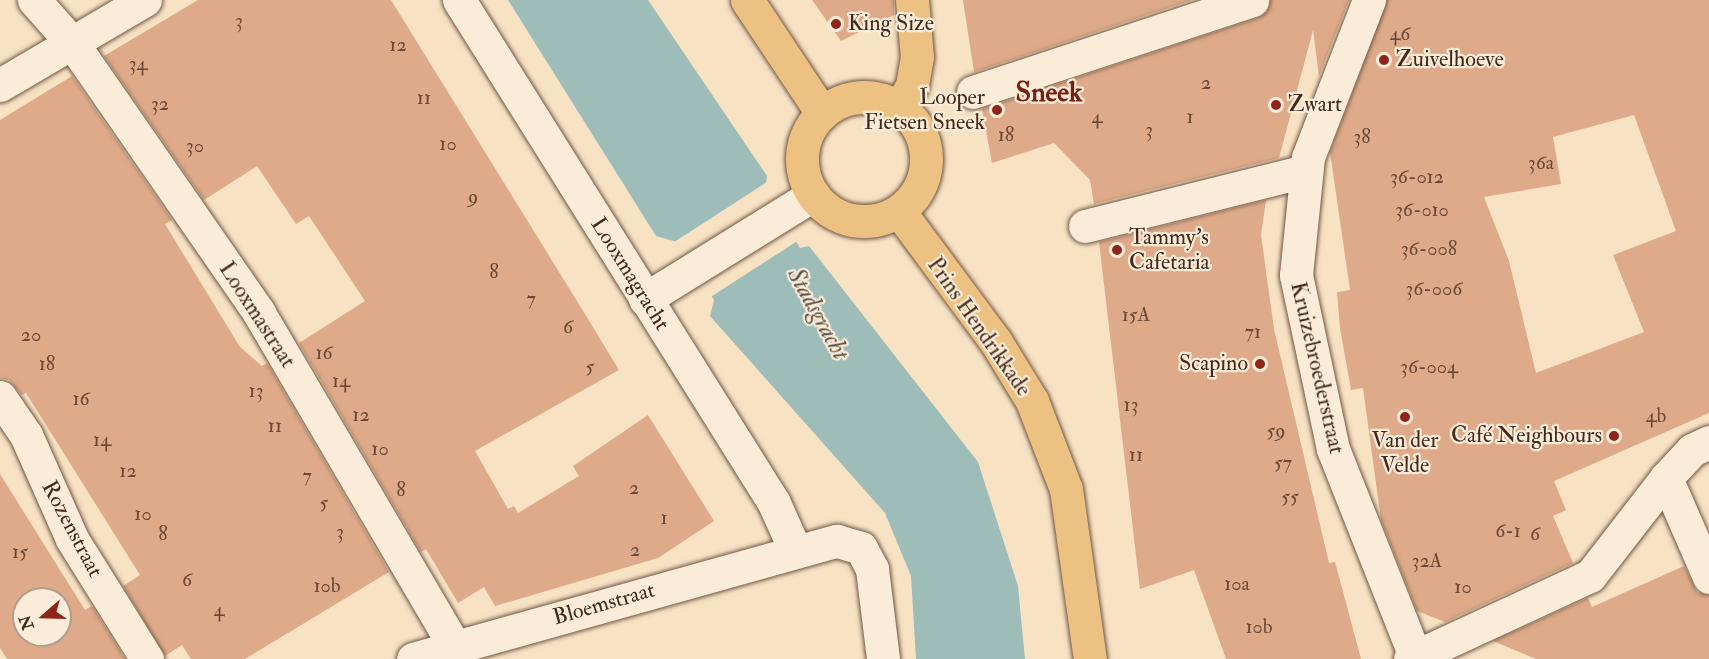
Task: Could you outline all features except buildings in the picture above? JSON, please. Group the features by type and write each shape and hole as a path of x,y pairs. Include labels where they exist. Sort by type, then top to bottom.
{"main road":[{"path":"747,0 822,113"},
{"path":"900,107 912,85 917,57 912,0"},
{"path":"860,96 881,98 900,107 920,130 927,160 920,189 899,212 877,220 853,221 801,202 804,175 802,153 808,131 822,113 860,96"},
{"name":"Prins Hendrikkade","path":"899,212 996,342 1032,401 1066,489 1090,659"}],"street":[{"name":"Looxmastraat","path":"34,0 73,44 260,312 455,647"},
{"path":"0,85 145,0"},
{"name":"Looxmagracht","path":"459,0 774,503 795,550"},
{"path":"973,92 1252,0"},
{"name":"Kruizebroederstraat","path":"1369,0 1305,171 1296,275 1333,449 1412,657"},
{"path":"1085,226 1305,171"},
{"path":"645,299 801,202"},
{"name":"Rozenstraat","path":"0,397 26,435 72,539 147,659"},
{"path":"1412,657 1590,576 1666,478 1692,450 1709,442"},
{"path":"1666,478 1709,577"},
{"name":"Bloemstraat","path":"413,659 795,550 837,542 861,548 872,569 883,659"}],"water":[{"name":"Stadsgracht","path":"508,0 648,0 767,176 765,189 800,248 809,246 978,462 1018,586 1025,659 916,659 911,576 885,513 710,316 714,300 677,242 656,236"}],"pier":[{"path":"770,180 769,189 799,240 709,298 676,245 668,246"}],"place":[{"name":"King Size","path":"836,24"},
{"name":"Zuivelhoeve","path":"1384,60"},
{"name":"Zwart","path":"1276,105"},
{"name":"Looper Fietsen Sneek","path":"997,110"},
{"name":"Tammy's Cafetaria","path":"1117,250"},
{"name":"Scapino","path":"1260,364"},
{"name":"Van der Velde","path":"1405,417"},
{"name":"Café Neighbours","path":"1614,436"}],"district":[{"name":"Sneek","path":"1049,93"}]}
